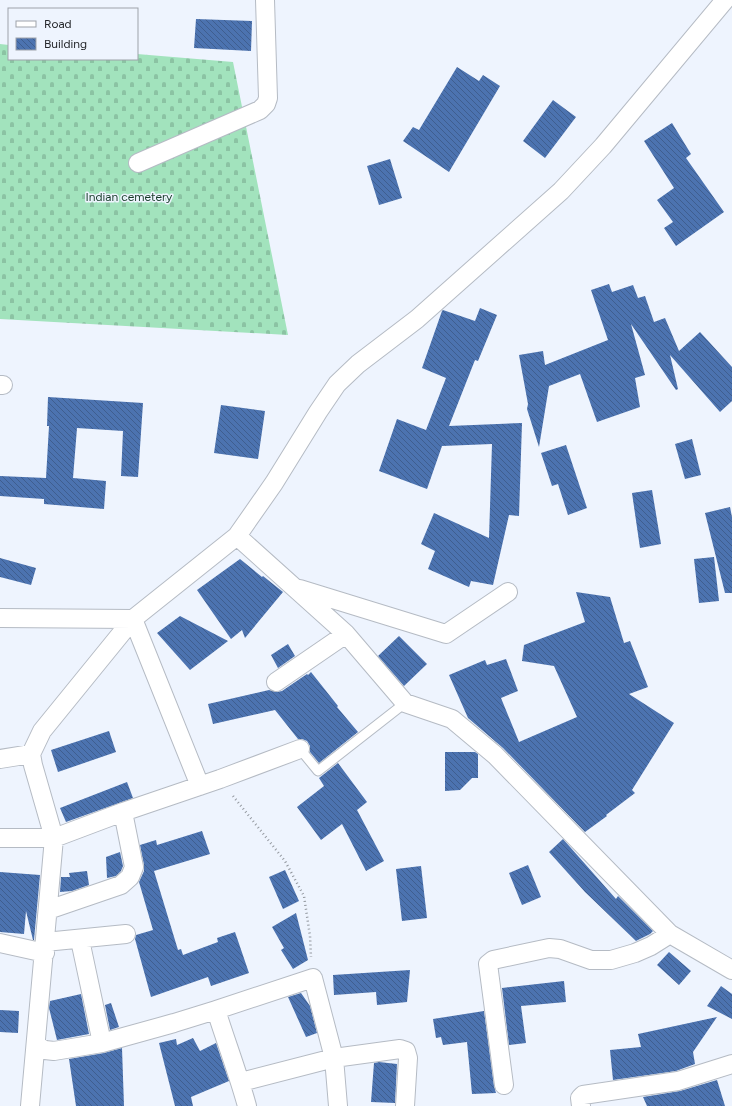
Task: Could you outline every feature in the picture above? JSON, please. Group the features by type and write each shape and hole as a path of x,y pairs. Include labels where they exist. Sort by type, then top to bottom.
{"street":[{"path":"138,163 260,110 266,104 268,98 266,0"},
{"path":"30,1106 54,838 31,754 42,731 133,619 237,536 274,484 318,412 338,384 358,364 417,319 561,191 603,146 725,0"},
{"path":"237,536 346,634 405,703 452,719 495,755 670,934 732,970"},
{"path":"293,587 446,634 508,592"},
{"path":"0,618 133,619"},
{"path":"133,619 200,786"},
{"path":"276,682 346,634"},
{"path":"0,838 54,838 123,812 220,780 300,749"},
{"path":"0,759 31,754"},
{"path":"48,910 120,885 130,877 134,867 123,812"},
{"path":"0,943 45,948 80,940 126,934"},
{"path":"504,1085 488,964 493,960 549,948 560,948 591,960 611,960 646,948 670,934"},
{"path":"80,940 102,1043"},
{"path":"36,1045 45,1050 54,1051 102,1043 174,1023 313,978 334,1058 338,1106"},
{"path":"216,1010 241,1082 247,1106"},
{"path":"241,1082 334,1058 400,1049 406,1051 408,1058 405,1106"},
{"path":"581,1106 580,1098 583,1095 678,1081 732,1064"}],"lane":[{"path":"300,749 318,771 405,703"}],"path":[{"path":"220,780 285,861 304,896 310,936 313,978"}],"green space":[{"name":"Indian cemetery","path":"0,44 8,45 8,60 138,60 138,54 233,62 288,335 0,319"}],"building":[{"path":"196,19 252,21 251,51 194,48"},
{"path":"457,67 479,81 483,75 500,86 449,172 403,141 413,127 419,130"},
{"path":"553,100 576,117 545,158 523,141"},
{"path":"672,123 691,154 686,158 724,212 676,246 664,228 673,222 657,200 674,188 644,141"},
{"path":"390,159 402,198 379,205 367,166"},
{"path":"609,284 612,292 633,285 638,298 645,296 654,322 665,318 679,351 700,332 732,367 732,401 720,412 670,355 678,389 676,390 631,324 645,375 635,378 640,407 597,422 580,374 549,386 539,447 527,409 528,404 519,355 543,351 545,365 608,340 591,290"},
{"path":"480,308 497,315 478,361 475,360 449,426 522,423 519,516 509,515 493,585 471,581 469,587 428,569 435,551 421,544 434,513 489,538 492,444 442,446 427,489 379,471 397,419 426,430 446,378 422,368 442,311 443,310 475,321"},
{"path":"48,397 143,403 138,477 121,476 123,431 77,428 73,478 106,481 104,509 44,504 44,499 0,496 0,476 46,478 49,426 47,426"},
{"path":"221,405 265,411 258,459 214,453"},
{"path":"692,439 701,475 685,479 675,444"},
{"path":"566,445 587,508 568,515 558,484 552,486 541,453"},
{"path":"652,490 661,544 640,548 632,493"},
{"path":"730,507 732,517 732,593 725,593 705,513"},
{"path":"714,557 719,601 699,603 694,559"},
{"path":"0,558 36,568 31,585 0,577"},
{"path":"240,559 283,592 245,638 242,630 231,639 197,590"},
{"path":"576,592 610,597 624,643 630,641 648,687 629,694 674,723 632,790 635,793 585,832 503,748 468,718 449,675 485,660 487,665 506,659 518,691 501,698 519,742 577,717 554,666 522,661 524,645 585,622"},
{"path":"180,616 228,641 190,670 157,633"},
{"path":"399,636 427,664 404,686 378,656"},
{"path":"288,644 295,656 278,668 271,655"},
{"path":"311,672 358,732 319,763 310,752 310,746 307,741 298,739 275,710 213,724 208,704 269,690 277,692 282,691"},
{"path":"109,731 116,752 58,772 51,750"},
{"path":"445,752 475,752 478,754 478,778 472,778 460,790 445,791"},
{"path":"338,763 367,802 357,810 384,861 366,871 342,824 321,840 297,807 324,786 319,778"},
{"path":"127,782 133,798 66,822 60,808"},
{"path":"202,831 210,854 154,871 178,950 181,949 183,955 218,942 217,938 235,932 249,973 211,986 208,977 151,997 135,939 136,935 153,930 139,882 144,871 140,845 156,840 157,845"},
{"path":"563,839 616,899 618,896 653,931 650,934 636,941 585,892 549,852"},
{"path":"120,852 123,866 121,871 116,876 107,878 106,857"},
{"path":"528,865 541,897 522,905 509,873"},
{"path":"421,866 427,918 402,921 396,869"},
{"path":"285,870 299,901 283,909 269,877"},
{"path":"87,871 89,885 72,891 60,892 61,877 70,877 69,873"},
{"path":"0,872 40,875 34,940 26,911 24,934 0,932"},
{"path":"296,913 308,960 293,969 281,950 284,948 272,927"},
{"path":"669,952 691,971 679,985 657,965"},
{"path":"410,970 407,1002 377,1005 376,992 334,995 333,975"},
{"path":"564,981 566,1002 521,1006 526,1043 509,1045 502,988"},
{"path":"721,986 732,994 732,1019 707,1006"},
{"path":"301,993 310,1006 317,1033 306,1037 288,997"},
{"path":"81,994 89,1034 57,1040 49,1008 50,1001"},
{"path":"111,1003 119,1027 110,1030 105,1005"},
{"path":"0,1010 19,1011 18,1033 0,1032"},
{"path":"484,1011 496,1093 472,1094 467,1042 443,1045 441,1037 436,1038 433,1019"},
{"path":"717,1017 693,1052 695,1064 676,1071 613,1080 610,1050 641,1047 638,1034"},
{"path":"193,1038 200,1051 216,1043 229,1081 191,1097 193,1106 175,1106 159,1043 176,1039 177,1045"},
{"path":"122,1048 124,1106 76,1106 69,1059 104,1053"},
{"path":"379,1062 397,1064 395,1103 371,1102 374,1063"},
{"path":"717,1080 725,1106 647,1106 643,1097 680,1091"}]}
